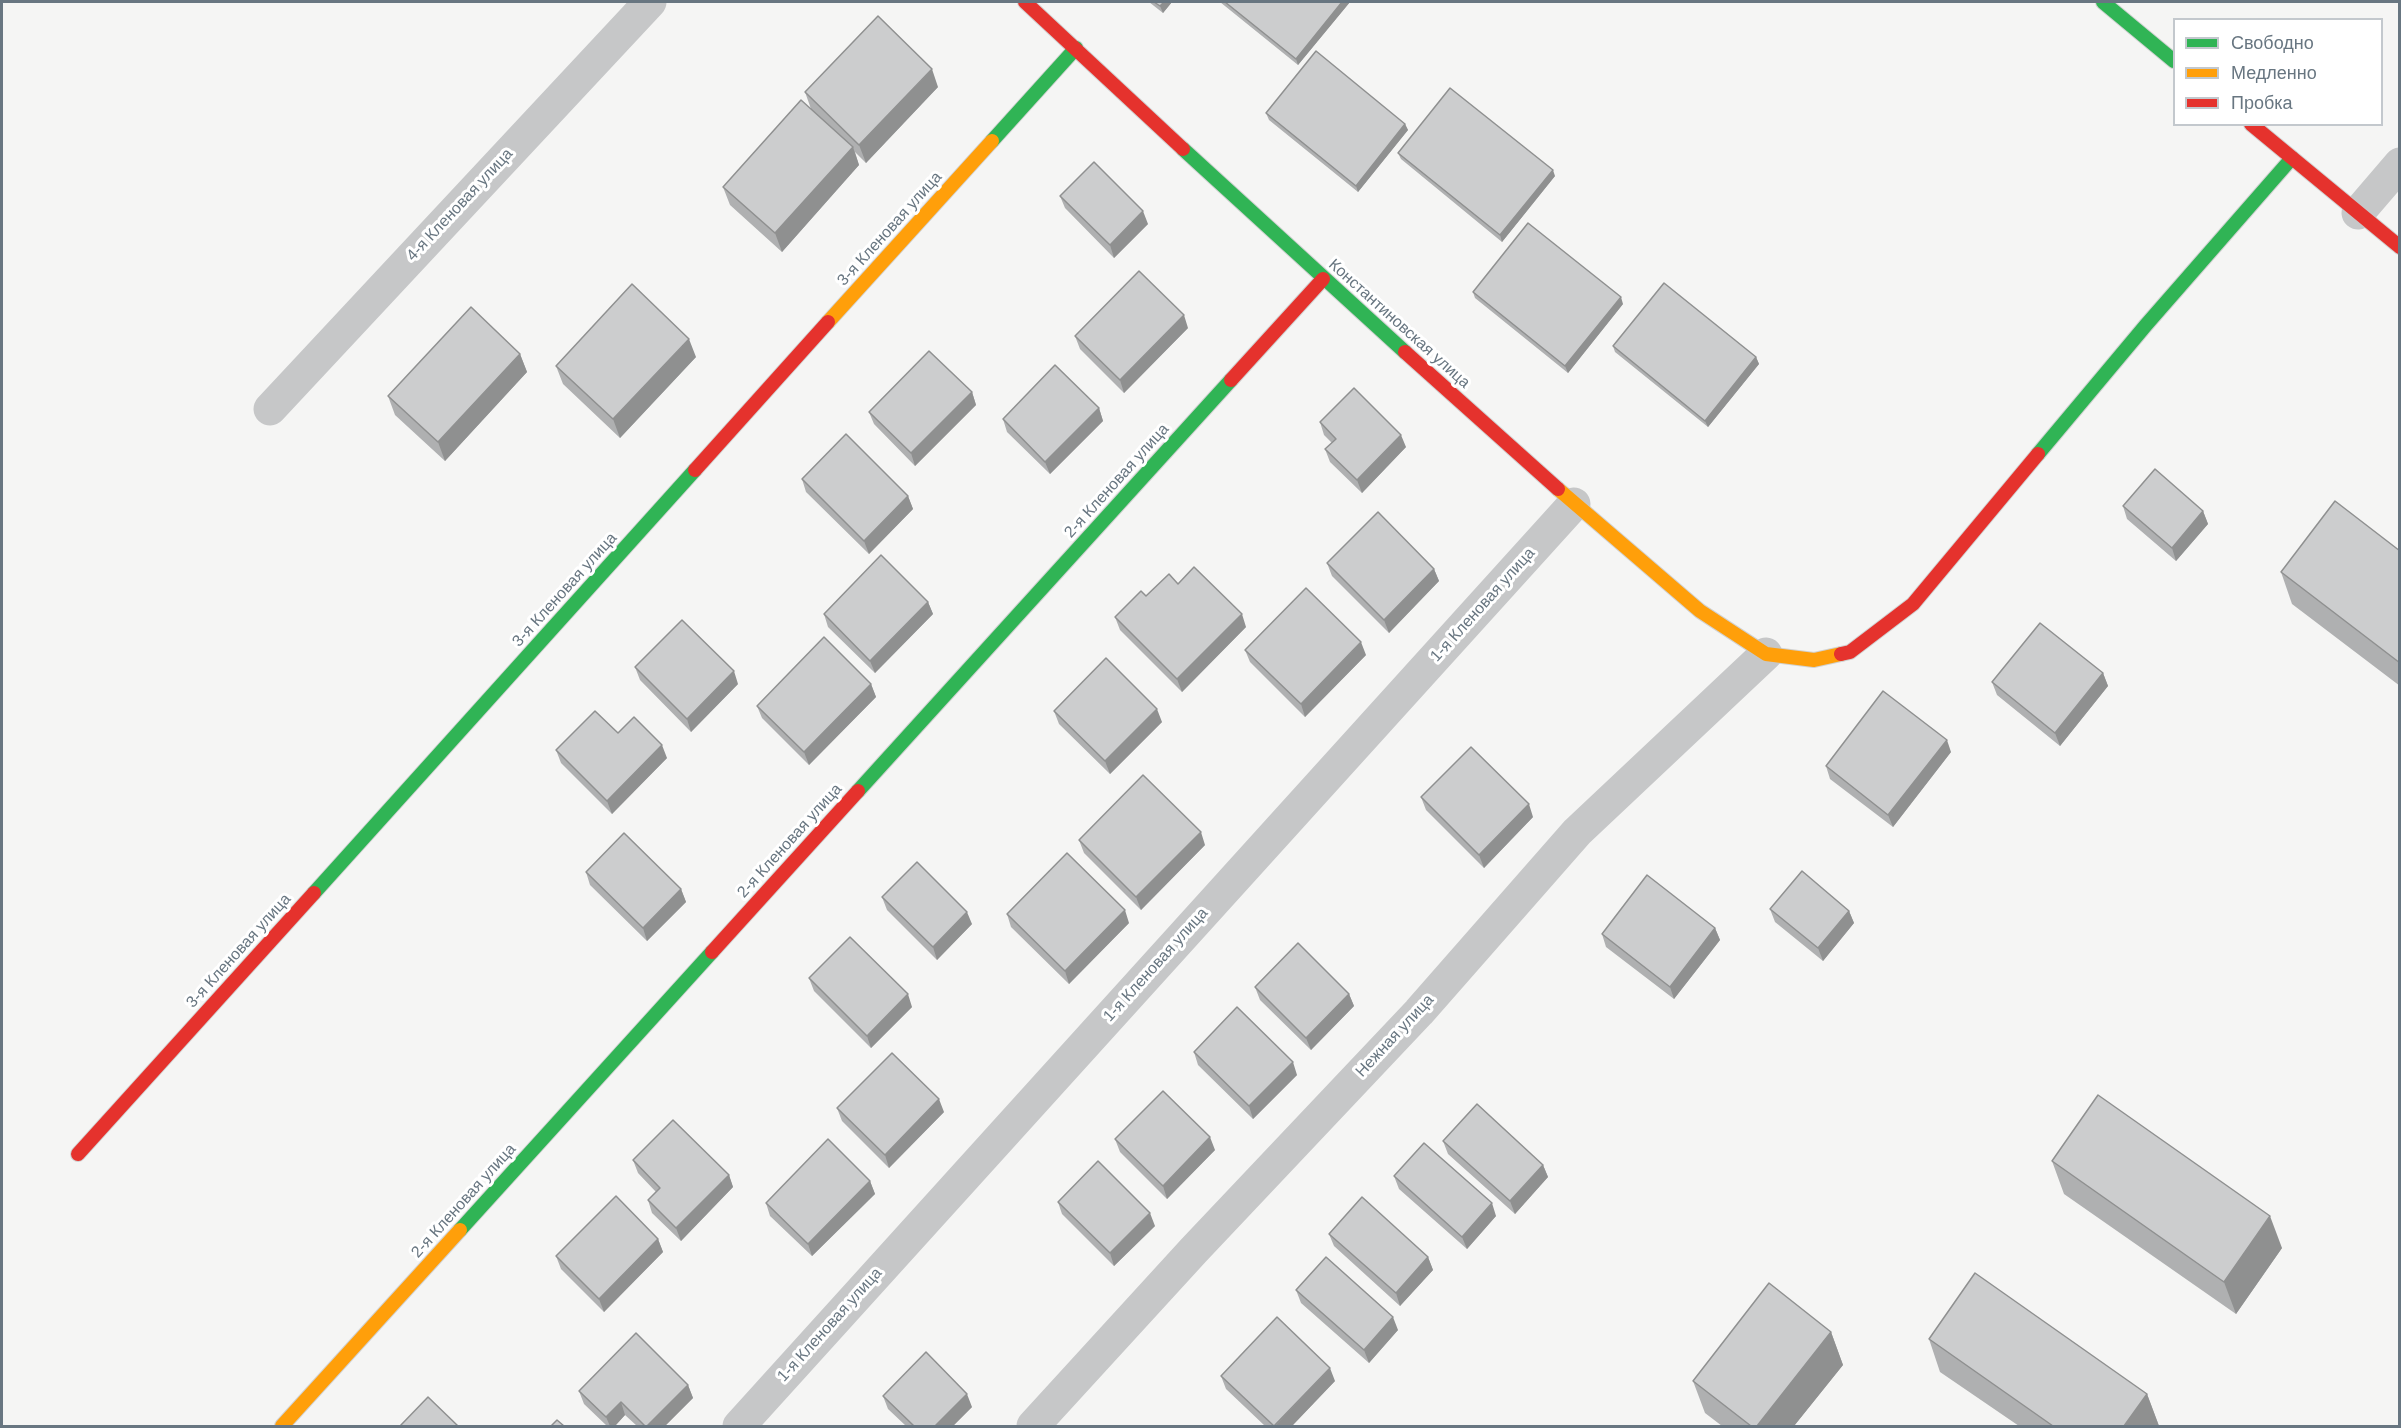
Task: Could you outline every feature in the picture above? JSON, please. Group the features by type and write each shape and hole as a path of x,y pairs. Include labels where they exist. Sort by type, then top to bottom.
{"street":[{"name":"4-я Кленовая улица","path":"270,409 650,2"},
{"name":"Константиновская улица","path":"1025,2 1323,279 1574,504 1700,611 1766,654"},
{"path":"2103,2 2173,59"},
{"name":"3-я Кленовая улица","path":"78,1154 1076,48"},
{"path":"2253,126 2400,247"},
{"path":"1766,654 1814,660 1850,652 1913,604 2146,325 2292,158"},
{"path":"2358,213 2400,164"},
{"name":"2-я Кленовая улица","path":"282,1426 1323,279"},
{"name":"1-я Кленовая улица","path":"739,1426 1574,504"},
{"name":"Нежная улица","path":"1033,1426 1194,1250 1419,1012 1578,832 1766,654"}],"building":[{"path":"1225,2 1342,2 1296,59"},
{"path":"878,16 932,69 859,145 805,92"},
{"path":"1316,51 1405,124 1356,186 1266,113"},
{"path":"1450,88 1553,170 1500,235 1398,153"},
{"path":"801,100 853,147 775,233 723,187"},
{"path":"1094,162 1143,211 1110,245 1060,196"},
{"path":"1528,223 1621,297 1565,366 1473,292"},
{"path":"1139,271 1184,315 1120,380 1075,336"},
{"path":"1664,283 1756,357 1705,421 1613,346"},
{"path":"632,284 689,339 613,419 556,366"},
{"path":"471,307 520,354 438,442 388,396"},
{"path":"929,351 972,392 911,453 869,412"},
{"path":"1055,365 1099,408 1045,462 1003,419"},
{"path":"1354,388 1401,435 1357,480 1325,449 1336,439 1320,422"},
{"path":"846,434 908,496 864,541 802,479"},
{"path":"2155,469 2203,511 2172,548 2123,506"},
{"path":"2335,501 2400,551 2400,663 2281,572"},
{"path":"1378,512 1434,569 1384,620 1327,563"},
{"path":"881,555 928,602 870,661 824,614"},
{"path":"1194,567 1242,614 1177,679 1115,617 1141,591 1146,596 1169,574 1178,584"},
{"path":"1306,588 1361,642 1301,704 1245,650"},
{"path":"682,620 734,671 687,719 635,667"},
{"path":"2040,623 2103,673 2055,733 1992,682"},
{"path":"824,637 871,684 804,752 757,706"},
{"path":"1106,658 1157,709 1105,761 1054,711"},
{"path":"1883,691 1947,740 1888,815 1826,766"},
{"path":"595,711 618,733 634,717 662,745 607,801 556,750"},
{"path":"1471,747 1529,804 1479,855 1421,797"},
{"path":"1143,775 1201,832 1136,897 1079,840"},
{"path":"624,833 681,889 643,928 586,872"},
{"path":"1067,853 1125,910 1065,971 1007,914"},
{"path":"917,862 967,912 933,947 882,897"},
{"path":"1802,871 1849,911 1818,948 1770,909"},
{"path":"1647,875 1715,928 1670,987 1602,934"},
{"path":"850,937 908,994 867,1036 809,978"},
{"path":"1298,943 1349,994 1306,1038 1255,987"},
{"path":"1237,1007 1293,1062 1249,1106 1194,1052"},
{"path":"892,1053 939,1099 885,1155 837,1108"},
{"path":"1163,1091 1210,1137 1163,1186 1115,1139"},
{"path":"2098,1095 2270,1216 2224,1282 2052,1161"},
{"path":"1477,1104 1543,1165 1510,1201 1443,1141"},
{"path":"673,1120 729,1175 676,1228 648,1200 660,1188 633,1160"},
{"path":"828,1139 870,1181 808,1244 766,1203"},
{"path":"1424,1143 1492,1203 1462,1237 1394,1176"},
{"path":"1098,1161 1150,1213 1110,1253 1058,1202"},
{"path":"616,1196 658,1239 599,1299 556,1256"},
{"path":"1362,1197 1428,1257 1396,1293 1329,1234"},
{"path":"1326,1257 1393,1317 1364,1350 1296,1290"},
{"path":"1975,1273 2147,1394 2124,1426 2053,1426 1929,1339"},
{"path":"1769,1283 1831,1332 1757,1426 1751,1426 1693,1381"},
{"path":"1277,1317 1330,1368 1274,1426 1221,1376"},
{"path":"636,1333 688,1385 647,1426 621,1402 606,1417 579,1391"},
{"path":"926,1352 967,1394 935,1426 914,1426 883,1396"},
{"path":"428,1397 458,1426 400,1426"},
{"path":"557,1420 564,1426 551,1426"}],"traffic: fast":[{"path":"2103,2 2173,60"},
{"path":"992,141 1076,48"},
{"path":"1183,149 1405,352"},
{"path":"2038,454 2146,325 2292,158"},
{"path":"858,791 1231,380"},
{"path":"314,893 695,470"},
{"path":"460,1230 712,952"}],"traffic: slow":[{"path":"828,322 992,141"},
{"path":"1558,489 1700,611 1766,654 1814,660 1841,654"},
{"path":"282,1426 460,1230"}],"traffic: jam":[{"path":"1025,2 1183,149"},
{"path":"2253,126 2400,247"},
{"path":"1231,380 1323,279"},
{"path":"695,470 828,322"},
{"path":"1405,352 1558,489"},
{"path":"1841,654 1850,652 1913,604 2038,454"},
{"path":"712,952 858,791"},
{"path":"78,1154 314,893"}]}
